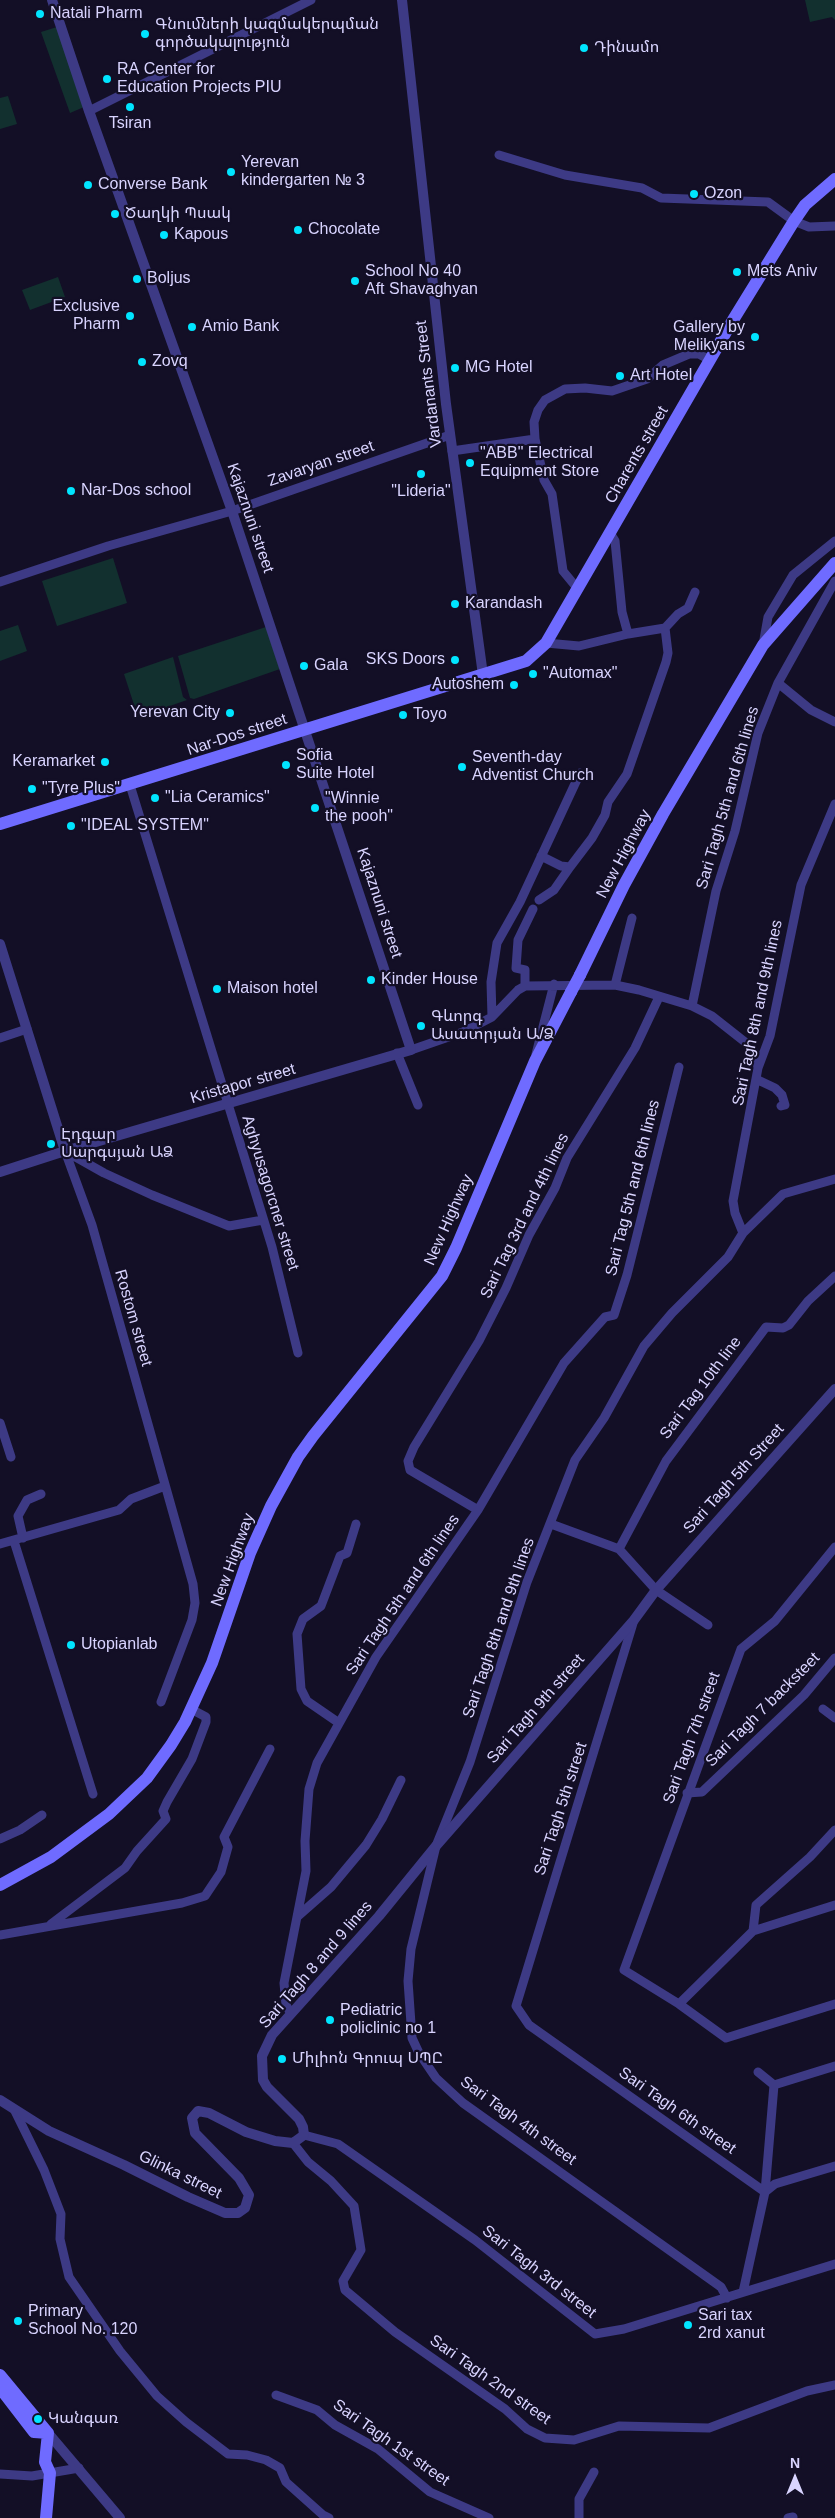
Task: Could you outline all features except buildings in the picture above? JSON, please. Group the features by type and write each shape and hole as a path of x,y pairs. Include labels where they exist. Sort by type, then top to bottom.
{"main road":[{"name":"Charents street","path":"482,675 526,661 546,643 710,360 794,221 805,205 835,179"},
{"name":"New Highway","path":"0,1885 51,1857 130,1796 156,1768 191,1709 212,1663 250,1553 271,1506 298,1457 442,1276 456,1248 535,1061 624,885 763,644 835,563"},
{"name":"Nar-Dos street","path":"0,824 482,675"},
{"path":"0,2375 48,2433 45,2462 50,2473 46,2518"},
{"path":"0,2388 34,2432 48,2433"}],"street":[{"name":"Kajaznuni street","path":"52,0 89,111 232,511 411,1050"},
{"path":"89,111 311,0"},
{"name":"Vardanants Street","path":"402,0 450,435 482,675"},
{"path":"499,155 565,174 642,188 661,198 768,202 794,221 809,227 835,226"},
{"path":"577,588 563,571 552,494 544,480 535,439 534,422 538,410 545,400 555,393 574,387 612,391 647,379 662,365 689,354 699,354 710,360"},
{"name":"Zavaryan street","path":"0,582 108,546 232,511 450,435"},
{"path":"452,451 535,439"},
{"path":"610,533 614,541 622,612 628,634"},
{"path":"763,644 768,616 793,575 835,541"},
{"name":"Sari Tagh 5th and 6th lines","path":"692,1006 716,891 735,831 758,733 778,683 835,582"},
{"path":"546,643 579,646 628,634 665,628 678,614 688,608 695,592"},
{"path":"539,900 554,890 592,838 605,815 608,802 627,774 666,662 668,653 665,628"},
{"path":"778,683 811,710 835,722"},
{"path":"492,1017 491,982 497,943 520,902 580,773"},
{"name":"Aghyusagorcner street","path":"130,785 281,1278 298,1353"},
{"name":"Sari Tagh 8th and 9th lines","path":"743,1234 733,1201 758,1080 758,1068 770,1036 801,885 835,804"},
{"path":"541,856 561,866 570,867"},
{"path":"532,909 518,940 516,968 525,970 525,986 554,984 615,985 692,1006 726,1026 746,1042 756,1054 758,1068"},
{"path":"615,985 632,918"},
{"name":"Rostom street","path":"0,944 65,1151 92,1225 193,1584 195,1603 192,1620 161,1702"},
{"path":"535,1061 537,1043 554,984"},
{"name":"Kristapor street","path":"0,1172 65,1151 411,1050 463,1032 492,1017 518,990 525,986"},
{"name":"Sari Tag 3rd and 4th lines","path":"478,1510 410,1470 408,1461 414,1446 479,1342 568,1158 635,1048 659,997"},
{"path":"0,1038 27,1029"},
{"path":"397,1054 418,1106"},
{"name":"Sari Tagh 5th and 6th lines","path":"291,2014 286,2005 284,1983 289,1948 298,1916 306,1872 305,1841 309,1789 317,1763 339,1722 401,1618 415,1602 478,1510 564,1363 605,1317 614,1316 679,1067"},
{"path":"758,1080 775,1088 782,1095 785,1105 782,1106"},
{"path":"65,1151 104,1173 152,1195 229,1226 263,1220"},
{"name":"Sari Tagh 8th and 9th lines","path":"436,1846 470,1762 527,1582 575,1460 604,1418 644,1346 672,1313 728,1257 743,1234 783,1194 835,1179"},
{"name":"Sari Tag 10th line","path":"618,1549 666,1460 766,1327 783,1328 789,1325 808,1301 835,1276"},
{"name":"Sari Tagh 5th Street","path":"656,1590 835,1389"},
{"path":"0,1423 11,1458"},
{"path":"0,1544 119,1510 132,1499 165,1486"},
{"path":"41,1494 27,1500 18,1516 19,1539 93,1794"},
{"path":"339,1722 307,1701 301,1689 297,1634 304,1619 321,1606 340,1556 346,1553 356,1524"},
{"path":"551,1524 618,1549 656,1590 708,1625"},
{"name":"Sari Tagh 7th street","path":"679,2004 624,1970 741,1649 775,1621 835,1547"},
{"name":"Sari Tagh 9th street","path":"436,1846 634,1620 656,1590"},
{"name":"Sari Tagh 5th street","path":"516,2006 634,1620"},
{"name":"Sari Tagh 7 backsteet","path":"687,1794 702,1792 804,1695 835,1658"},
{"path":"49,1925 125,1868 137,1850 166,1819 163,1811 192,1759 206,1722 206,1717 191,1709"},
{"path":"823,1709 835,1718"},
{"path":"0,1935 182,1903 205,1896 221,1872 228,1847 224,1837 270,1749"},
{"path":"298,1916 331,1887 366,1845 382,1819 401,1780"},
{"path":"0,1839 20,1830 42,1815"},
{"path":"753,1931 756,1905 810,1857 835,1830"},
{"name":"Sari Tagh 8 and 9 lines","path":"304,2135 304,2127 300,2119 267,2087 261,2073 262,2056 272,2035 379,1916 436,1846"},
{"name":"Sari Tagh 4th street","path":"436,1846 411,1949 408,1981 412,2038 418,2053 436,2078 463,2103 722,2287 727,2298"},
{"path":"835,1906 753,1931 679,2004 726,2038 835,2004"},
{"name":"Sari Tagh 6th street","path":"516,2006 529,2025 765,2192"},
{"path":"774,2085 835,2066"},
{"path":"758,2072 774,2085"},
{"path":"743,2292 765,2192 774,2085"},
{"name":"Glinka street","path":"0,2100 14,2111 49,2131 225,2213 238,2213 246,2208 249,2195 239,2178 195,2133 192,2118 198,2111 209,2113 246,2132 275,2141 293,2144"},
{"path":"14,2111 40,2161 61,2214 60,2239 69,2277 120,2351 157,2396 186,2422 228,2454 247,2455 266,2460 280,2468 286,2482 328,2518"},
{"path":"293,2144 304,2135"},
{"name":"Sari Tagh 3rd street","path":"304,2135 338,2144 475,2240 595,2334 624,2329 835,2264"},
{"name":"Sari Tagh 2nd street","path":"293,2144 308,2162 331,2181 354,2206 361,2250 343,2281 345,2290 395,2332 505,2408 527,2429 545,2438 574,2440 619,2426 710,2428 807,2391 835,2385"},
{"path":"765,2192 775,2184 835,2166"},
{"name":"Sari Tagh 1st street","path":"276,2394 317,2410 335,2425 378,2449 430,2492 489,2518"},
{"path":"48,2433 120,2518"},
{"path":"0,2474 32,2476 79,2468"},
{"path":"579,2518 579,2499 594,2472"}],"green space":[{"path":"805,0 835,0 835,20 832,17 810,22"},
{"path":"57,27 84,107 70,113 41,32"},
{"path":"8,96 17,124 0,129 0,98"},
{"path":"58,277 65,297 30,310 22,290"},
{"path":"113,558 127,603 57,626 42,581"},
{"path":"18,625 27,651 0,661 0,631"},
{"path":"266,627 280,669 194,699 190,698 178,656"},
{"path":"173,657 183,697 187,700 138,717 124,674"}],"place":[{"name":"Natali Pharm","path":"40,14"},
{"name":"Գնումների կազմակերպման գործակալություն","path":"145,34"},
{"name":"Դինամո","path":"584,48"},
{"name":"RA Center for Education Projects PIU","path":"107,79"},
{"name":"Tsiran","path":"130,107"},
{"name":"Yerevan kindergarten № 3","path":"231,172"},
{"name":"Converse Bank","path":"88,185"},
{"name":"Ozon","path":"694,194"},
{"name":"Ծաղկի Պսակ","path":"115,214"},
{"name":"Chocolate","path":"298,230"},
{"name":"Kapous","path":"164,235"},
{"name":"Mets Aniv","path":"737,272"},
{"name":"Boljus","path":"137,279"},
{"name":"School No 40 Aft Shavaghyan","path":"355,281"},
{"name":"Exclusive Pharm","path":"130,316"},
{"name":"Amio Bank","path":"192,327"},
{"name":"Gallery by Melikyans","path":"755,337"},
{"name":"Zovq","path":"142,362"},
{"name":"MG Hotel","path":"455,368"},
{"name":"Art Hotel","path":"620,376"},
{"name":"\"ABB\" Electrical Equipment Store","path":"470,463"},
{"name":"\"Lideria\"","path":"421,474"},
{"name":"Nar-Dos school","path":"71,491"},
{"name":"Karandash","path":"455,604"},
{"name":"SKS Doors","path":"455,660"},
{"name":"Gala","path":"304,666"},
{"name":"\"Automax\"","path":"533,674"},
{"name":"Autoshem","path":"514,685"},
{"name":"Yerevan City","path":"230,713"},
{"name":"Toyo","path":"403,715"},
{"name":"Keramarket","path":"105,762"},
{"name":"Sofia Suite Hotel","path":"286,765"},
{"name":"Seventh-day Adventist Church","path":"462,767"},
{"name":"\"Tyre Plus\"","path":"32,789"},
{"name":"\"Lia Ceramics\"","path":"155,798"},
{"name":"\"Winnie the pooh\"","path":"315,808"},
{"name":"\"IDEAL SYSTEM\"","path":"71,826"},
{"name":"Kinder House","path":"371,980"},
{"name":"Maison hotel","path":"217,989"},
{"name":"Գևորգ Ասատրյան Ա/Ձ","path":"421,1026"},
{"name":"Էդգար Սարգսյան ԱՁ","path":"51,1144"},
{"name":"Utopianlab","path":"71,1645"},
{"name":"Pediatric policlinic no 1","path":"330,2020"},
{"name":"Միլիոն Գրուպ ՍՊԸ","path":"282,2059"},
{"name":"Primary School No. 120","path":"18,2321"},
{"name":"Sari tax 2rd xanut","path":"688,2325"},
{"name":"Կանգառ","path":"38,2419"}]}
